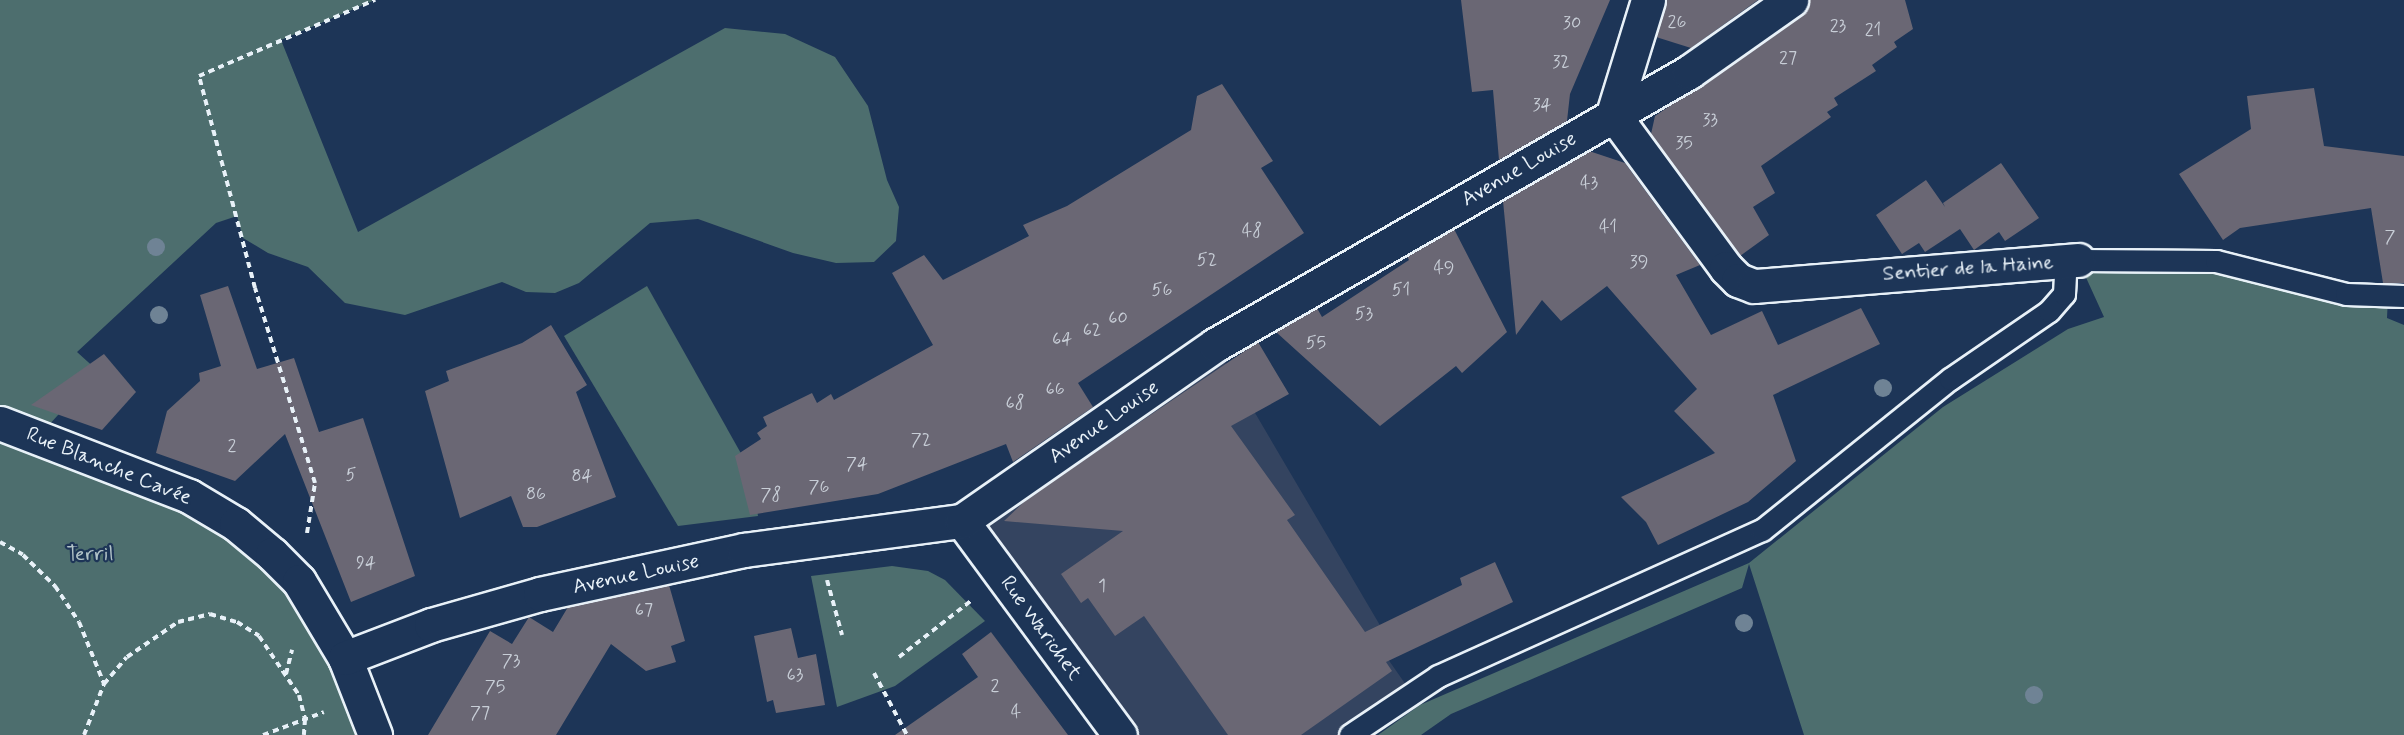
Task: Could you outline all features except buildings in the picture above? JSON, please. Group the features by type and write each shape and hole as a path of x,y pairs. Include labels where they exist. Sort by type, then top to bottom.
{"street":[{"path":"1613,114 1648,0"},
{"name":"Avenue Louise","path":"345,658 431,625 540,594 744,550 962,521 1215,345 1689,72 1791,0"},
{"name":"Sentier de la Haine","path":"1613,114 1726,268 1738,280 1754,286 2072,260"},
{"name":"Rue Blanche Cavée","path":"0,423 189,496 236,524 299,581 345,658 375,735"},
{"name":"Rue Warichet","path":"962,521 1120,735"}],"lane":[{"name":"Sentier de la Haine","path":"2072,260 2216,261 2346,294 2404,296"},
{"path":"1350,735 1438,676 1762,530 1950,380 2049,311 2064,294 2072,260"}],"path":[{"path":"299,581 315,483 255,288 200,76 375,0"},
{"path":"816,540 842,635"},
{"path":"0,542 23,555 55,586 79,622 104,684"},
{"path":"899,657 1002,576"},
{"path":"84,735 104,684 127,657 178,622 210,614 237,622 259,636 299,695 305,719 304,735"},
{"path":"874,673 907,735"},
{"path":"263,735 360,698"}],"shaded area":[{"path":"1215,345 1381,627 1369,632 1411,692 1350,735 1120,735 966,528"}],"green space":[{"name":"Terril","path":"0,0 375,0 281,40 358,232 725,28 785,34 835,57 868,106 887,180 899,207 896,241 874,262 836,263 793,253 698,219 650,223 579,283 555,293 526,292 502,282 405,315 345,303 308,267 268,253 243,238 237,216 216,223 77,352 98,371 38,437 266,549 375,735 0,735"},
{"path":"2078,260 2216,261 2388,297 2387,318 2404,325 2404,735 1804,735 1749,564 1742,588 1451,714 1421,735 1378,735 1420,705 1749,563 1943,407 2068,329 2104,317"},
{"path":"647,286 743,457 752,478 758,516 678,526 564,336"},
{"path":"892,566 928,571 945,580 985,621 895,686 837,707 811,576"}]}
